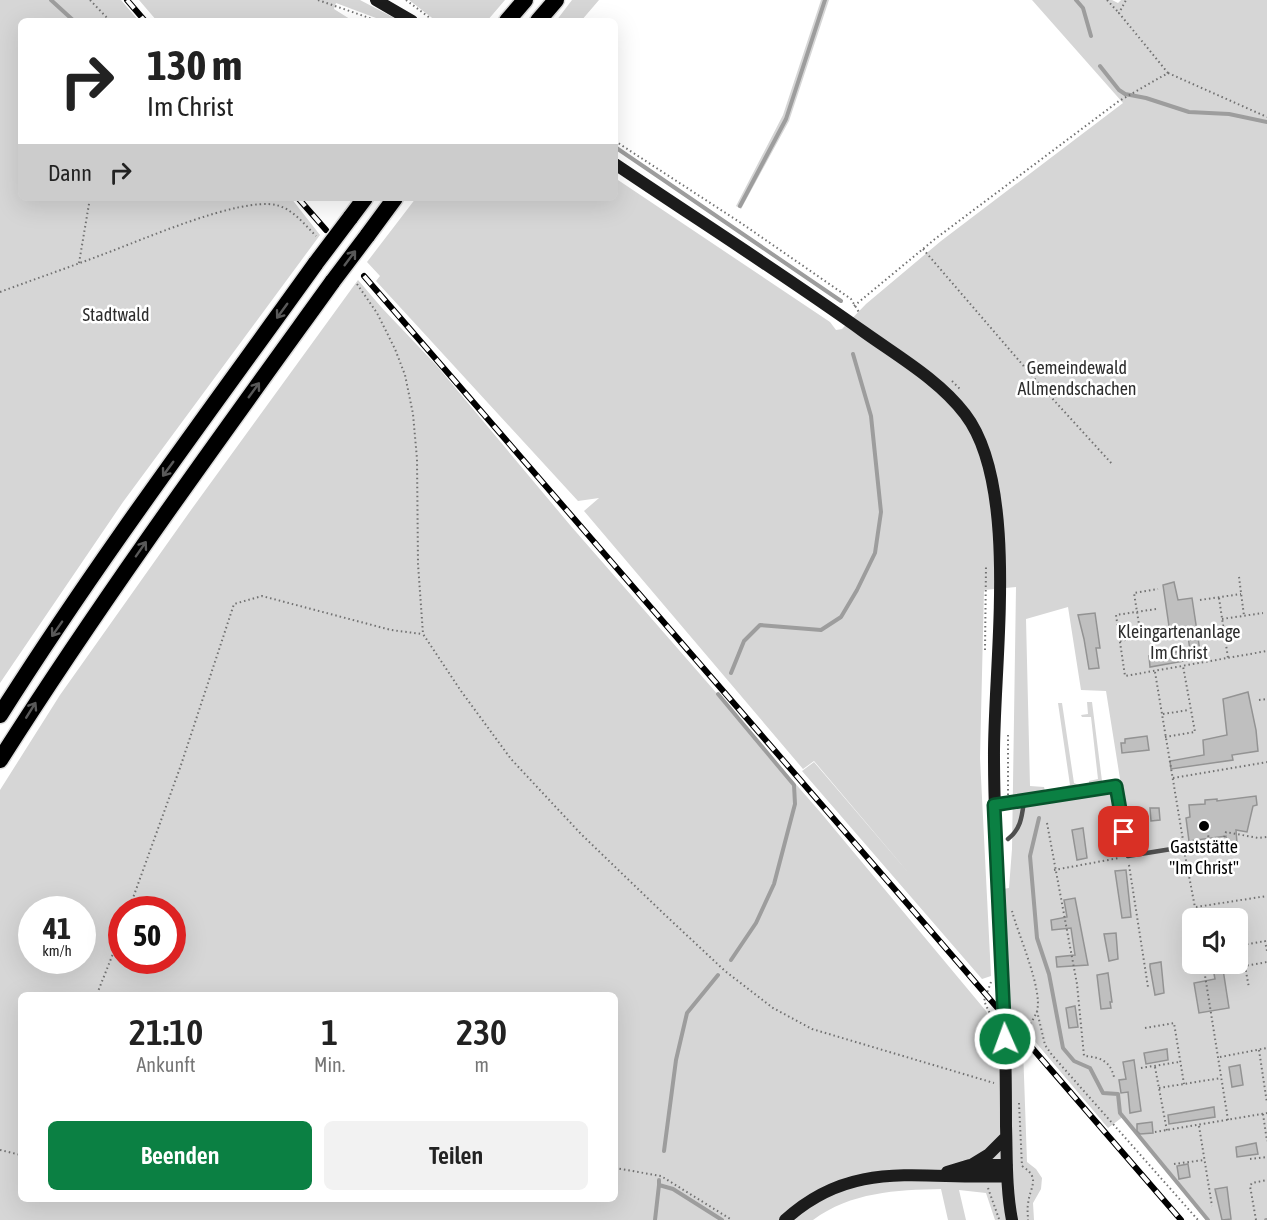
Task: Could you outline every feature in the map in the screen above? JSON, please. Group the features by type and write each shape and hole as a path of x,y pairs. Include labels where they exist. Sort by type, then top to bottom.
{"highway":[{"path":"510,18 525,0"},
{"path":"541,18 556,0"},
{"path":"0,715 151,494 363,201"},
{"path":"0,760 46,688 164,516 393,201"}],"main road":[{"path":"376,0 407,18"},
{"path":"618,166 845,318 937,384 946,391 968,418 984,448 992,476 997,509 1000,590 994,710 994,805 1004,1017 1007,1170 1012,1220"},
{"path":"940,1174 970,1165 989,1154 1006,1137"},
{"path":"970,1165 1007,1170"},
{"path":"785,1220 799,1207 814,1198 859,1180 876,1176 940,1174 973,1177 1007,1170"}],"lane":[{"path":"994,805 1116,786 1128,856 1184,847"},
{"path":"1008,839 1014,834 1022,820 1024,801"}],"path":[{"path":"90,0 107,18"},
{"path":"318,0 369,18"},
{"path":"406,0 430,18"},
{"path":"1107,0 1167,72 1267,117"},
{"path":"1119,13 1126,0"},
{"path":"618,143 741,223 850,299 855,306 923,249 1127,96 1134,94 1167,72"},
{"path":"80,264 90,201"},
{"path":"278,201 279,206"},
{"path":"0,291 80,264 190,222 236,208 266,204 279,206 294,214 316,236"},
{"path":"923,249 1040,385 1113,465"},
{"path":"357,284 377,313 395,349 405,375 413,414 417,459 418,564 423,634 511,759 581,834 725,971 773,1008 812,1029 995,1083 995,1092"},
{"path":"985,651 987,561"},
{"path":"1239,577 1244,616"},
{"path":"1120,641 1141,637 1134,593 1158,589"},
{"path":"1200,600 1241,594"},
{"path":"134,896 181,765 234,604 262,596 391,630 423,634"},
{"path":"1219,598 1228,657"},
{"path":"1156,609 1116,615 1125,676 1267,651"},
{"path":"1222,619 1263,613"},
{"path":"1165,737 1195,732 1183,666"},
{"path":"1155,672 1196,907 1267,896"},
{"path":"1259,700 1267,699"},
{"path":"1163,714 1190,710"},
{"path":"1173,778 1267,762"},
{"path":"1047,823 1077,984 1084,1056 1103,1060 1112,1070 1114,1077"},
{"path":"1184,847 1223,841 1226,832 1258,838 1267,837"},
{"path":"1208,833 1209,843"},
{"path":"1054,870 1128,856 1149,987"},
{"path":"1248,944 1265,941 1267,951"},
{"path":"1248,965 1267,962"},
{"path":"99,992 108,968"},
{"path":"1205,974 1228,1120"},
{"path":"1246,974 1248,988"},
{"path":"993,977 984,1001 995,1025"},
{"path":"1037,1011 1045,1045 1052,1055 1198,1220"},
{"path":"1145,1028 1174,1023 1184,1084"},
{"path":"1219,1057 1267,1048"},
{"path":"1259,1050 1265,1072 1267,1103"},
{"path":"1141,1068 1180,1062"},
{"path":"1155,1067 1167,1131"},
{"path":"1159,1088 1222,1078"},
{"path":"1155,1132 1265,1114 1267,1141"},
{"path":"1199,1125 1212,1206"},
{"path":"0,1150 18,1154"},
{"path":"1022,1155 1022,1166 1030,1172 1034,1179 1028,1204 1028,1220"},
{"path":"1250,1160 1267,1157"},
{"path":"1174,1164 1204,1160"},
{"path":"618,1169 661,1176 732,1220"},
{"path":"1256,1220 1250,1186 1252,1183 1267,1180"},
{"path":"988,1187 999,1220"}],"green space":[{"name":"Stadtwald","path":"0,0 121,0 136,18 18,18 18,201 293,201 320,235 123,502 0,683"},
{"path":"139,0 360,0 394,18 376,18 336,3 334,9 348,18 154,18"},
{"path":"409,0 505,0 490,18 432,18"},
{"path":"572,0 599,0 584,18 558,18"},
{"path":"821,0 829,0 789,121 741,209 736,206 783,115"},
{"path":"1032,0 1112,0 1118,3 1121,0 1267,0 1267,1220 1210,1220 1124,1116 1108,1128 1011,1013 1003,889 1009,888 1012,849 1016,587 984,590 980,758 991,976 982,979 802,771 814,762 912,877 814,761 803,769 584,511 599,498 578,501 376,281 380,276 367,262 414,201 618,201 618,180 830,322 836,330 842,329 866,304 941,241 1123,103","holes":["1068,607 1081,690 1106,691 1121,785 1031,800 1031,794 1045,791 1044,787 1030,786 1026,619"]},
{"path":"358,280 437,366 570,525 821,813 986,1011 993,1025 994,1047 1023,1048 1027,1162 1042,1178 1041,1189 1033,1203 1034,1220 995,1220 986,1193 959,1190 966,1220 948,1220 941,1189 874,1194 843,1203 813,1220 0,1220 0,790 60,695"},
{"path":"1087,702 1092,702 1102,781 1089,784 1089,781 1098,779 1091,717 1081,715 1088,714"},
{"path":"1058,703 1062,703 1074,783 1081,786 1056,790 1056,788 1070,785"}],"building":[{"path":"1174,582 1178,600 1192,598 1201,658 1150,667 1149,656 1190,650 1187,630 1170,633 1163,585"},
{"path":"1095,613 1100,648 1096,648 1099,668 1089,669 1078,615"},
{"path":"1248,692 1258,751 1232,755 1233,760 1171,769 1170,761 1204,755 1203,740 1227,735 1223,699"},
{"path":"1147,736 1149,750 1122,753 1121,743 1125,743 1125,739"},
{"path":"1256,796 1257,805 1253,806 1247,832 1236,830 1237,843 1227,844 1226,836 1189,841 1186,818 1190,817 1189,805 1205,804 1205,800 1217,799 1217,801"},
{"path":"1150,808 1159,808 1160,820 1151,821"},
{"path":"1083,828 1087,858 1077,860 1072,830"},
{"path":"1126,870 1131,917 1122,918 1115,871"},
{"path":"1075,898 1088,965 1057,967 1056,957 1075,955 1071,928 1052,930 1051,920 1067,917 1064,900"},
{"path":"1116,933 1118,959 1109,961 1104,934"},
{"path":"1161,962 1164,993 1155,995 1150,964"},
{"path":"1108,973 1111,1008 1101,1009 1097,975"},
{"path":"1214,974 1224,974 1229,1008 1199,1013 1194,983 1215,979"},
{"path":"1075,1006 1078,1027 1069,1028 1066,1008"},
{"path":"1167,1049 1168,1060 1146,1064 1144,1053"},
{"path":"1134,1060 1141,1111 1130,1113 1128,1092 1121,1093 1119,1080 1126,1079 1123,1062"},
{"path":"1240,1065 1243,1085 1232,1087 1229,1067"},
{"path":"1214,1107 1215,1117 1169,1124 1168,1115"},
{"path":"1152,1122 1153,1133 1140,1134 1137,1131 1137,1124"},
{"path":"1256,1143 1258,1154 1237,1157 1236,1147"},
{"path":"1188,1164 1190,1177 1179,1179 1177,1166"},
{"path":"1227,1187 1231,1219 1222,1220 1215,1189"}],"waterway":[{"path":"51,0 71,18"},
{"path":"740,206 786,119 825,0"},
{"path":"1076,0 1083,8 1091,36"},
{"path":"1100,66 1119,90 1125,94 1146,98 1189,112 1229,114 1267,122"},
{"path":"618,149 841,301"},
{"path":"731,673 744,641 760,625 821,630 841,617 875,553 881,512 871,416 853,354"},
{"path":"718,694 794,785 795,804 774,884 756,923 731,960"},
{"path":"1039,818 1030,856 1037,938 1049,974 1063,1048 1074,1061 1090,1068 1103,1093 1118,1094 1120,1113 1208,1220"},
{"path":"664,1151 676,1060 687,1013 718,975"},
{"path":"659,1180 659,1185 673,1189 722,1220"},
{"path":"655,1220 659,1185"}],"railway":[{"path":"127,0 142,18"},
{"path":"301,201 326,230"},
{"path":"364,276 1181,1220"}],"place":[{"name":"Gaststätte \"Im Christ\"","path":"1204,826"}],"route":[{"path":"1005,1039 994,805 1116,786 1124,832"}],"park label":[{"name":"Gemeindewald Allmendschachen","path":"1077,377"},
{"name":"Kleingartenanlage Im Christ","path":"1179,641"}]}
